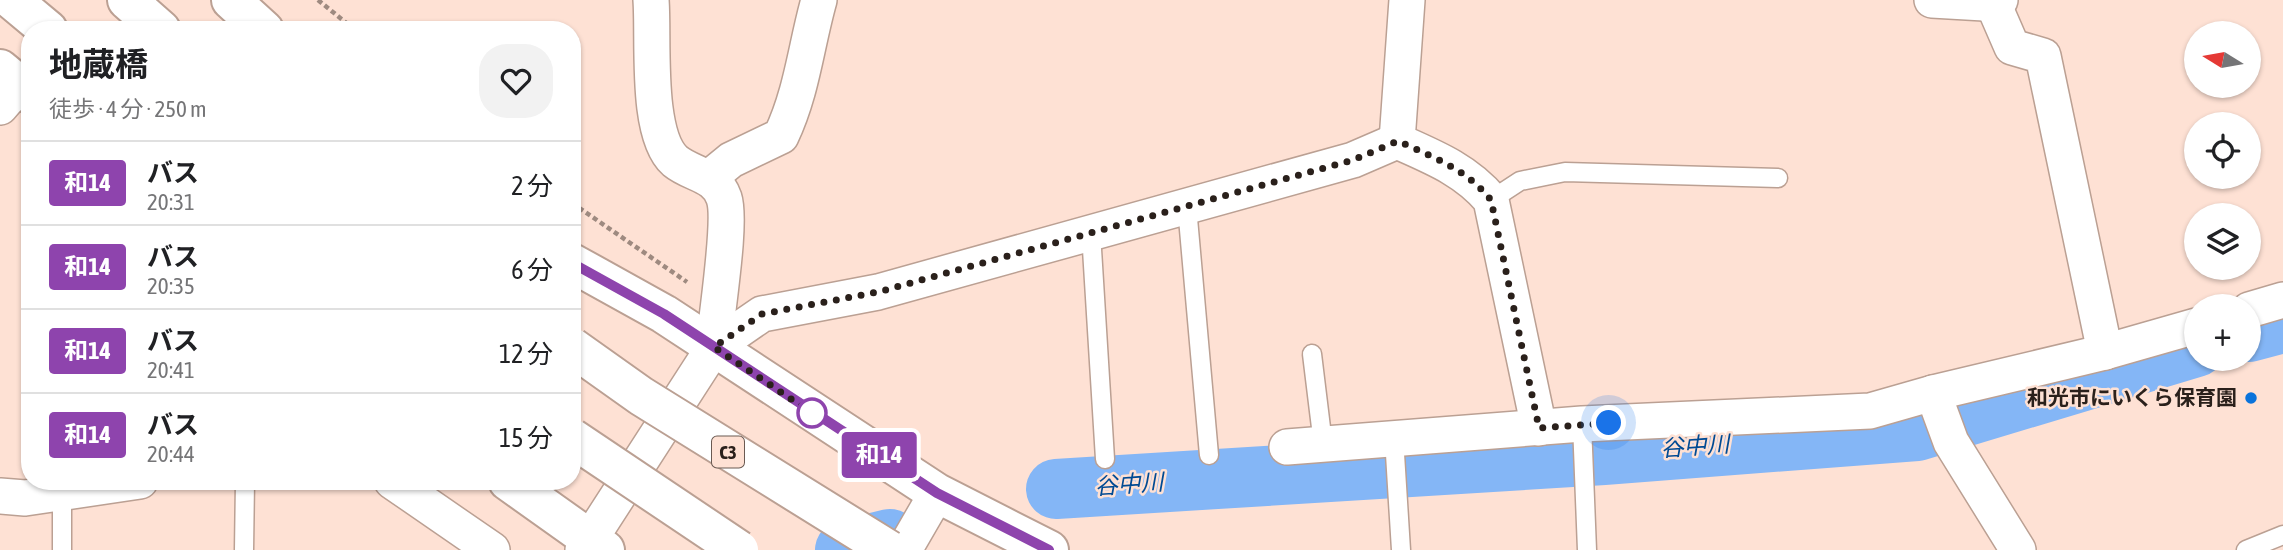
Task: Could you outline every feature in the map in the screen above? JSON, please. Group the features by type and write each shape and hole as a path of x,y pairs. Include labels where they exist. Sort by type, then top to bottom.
{"main road":[{"path":"127,0 151,21"},
{"path":"156,0 178,21"},
{"path":"231,0 254,21"},
{"path":"13,1 37,21"},
{"path":"581,268 664,314 937,493 1049,550"},
{"name":"C3","path":"581,353 652,403 889,550"},
{"path":"581,444 739,550"},
{"path":"520,490 593,547"}],"street":[{"path":"651,0 658,127 665,148 675,161 718,184 725,201 726,222 714,347"},
{"path":"709,178 731,160 781,136 804,76 807,41 819,0"},
{"path":"1398,141 1407,0"},
{"path":"1932,0 1996,1 2012,47 2043,56 2105,352"},
{"path":"593,547 714,347 762,314 878,292 1353,160 1398,141 1451,165 1477,183 1491,200 1539,428"},
{"path":"2261,306 2283,300"},
{"path":"1287,447 1323,444 1395,446 1539,428 1582,432 1870,411 1936,401 2184,329"},
{"path":"1936,401 1951,442 2007,546"},
{"path":"0,496 25,498 86,490"},
{"path":"405,490 492,550"},
{"path":"904,550 937,493"}],"lane":[{"path":"1491,200 1520,181 1565,172 1778,178"},
{"path":"1187,207 1209,455"},
{"path":"1091,233 1105,459"},
{"path":"1312,354 1323,444"},
{"path":"1582,432 1587,550"},
{"path":"1395,446 1402,550"},
{"path":"244,550 245,490"},
{"path":"62,494 62,550"},
{"path":"2246,550 2283,535"}],"path":[{"path":"318,0 344,21"},
{"path":"581,209 694,287"}],"waterway":[{"name":"谷中川","path":"2261,329 2283,323"},
{"name":"谷中川","path":"1056,489 1604,455 1917,431 2184,351"},
{"name":"谷中川","path":"845,550 890,539"}],"bus line":[{"name":"和14","path":"581,269 664,314 937,493 1049,550"}],"place":[{"name":"和光市にいくら保育園","path":"2251,398"}],"route":[{"path":"812,413 714,347 762,314 878,292 1353,160 1398,141 1451,165 1477,183 1491,200 1539,428 1609,423"}]}
